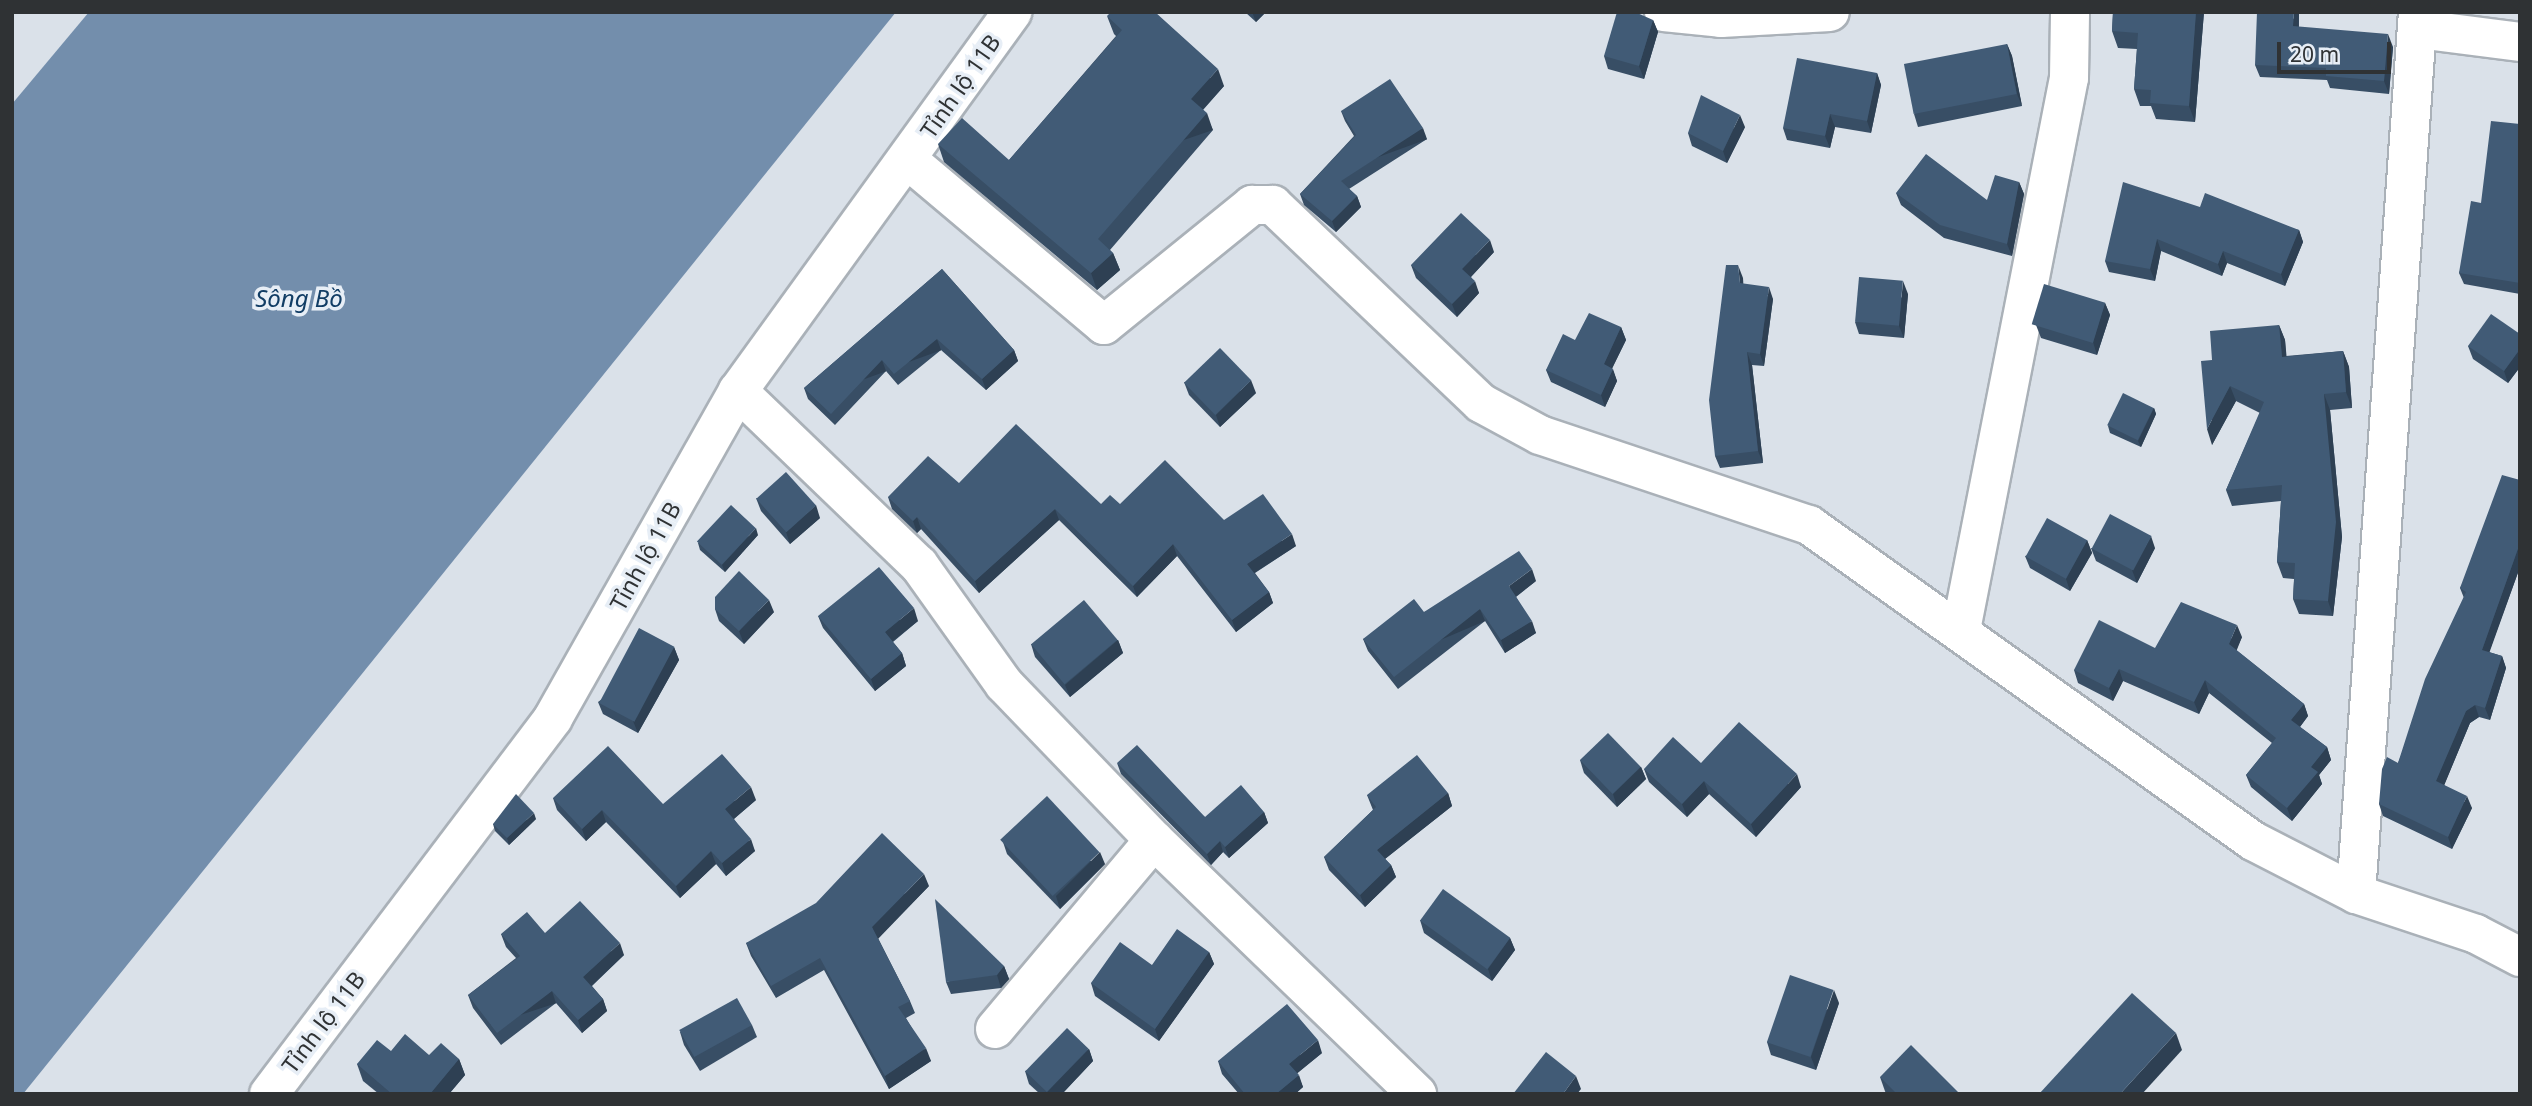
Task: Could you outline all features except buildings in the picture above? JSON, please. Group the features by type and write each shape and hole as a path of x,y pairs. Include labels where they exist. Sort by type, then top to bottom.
{"street":[{"name":"Tỉnh lộ 11B","path":"269,1094 554,718 738,391 908,160 1012,12"},
{"path":"1664,12 1721,18 1830,12"},
{"path":"1961,630 2066,92 2070,12"},
{"path":"2356,894 2418,21 2520,42"},
{"path":"908,160 1104,325 1252,205 1273,205 1481,403 1540,435 1810,525 1961,630 2253,841 2356,894 2476,934 2520,957"},
{"path":"738,391 919,565 1004,684 1154,840 1404,1091"},
{"path":"995,1029 1154,840"}],"water":[{"name":"Sông Bồ","path":"89,12 896,12 23,1094 12,1094 12,104"}]}
